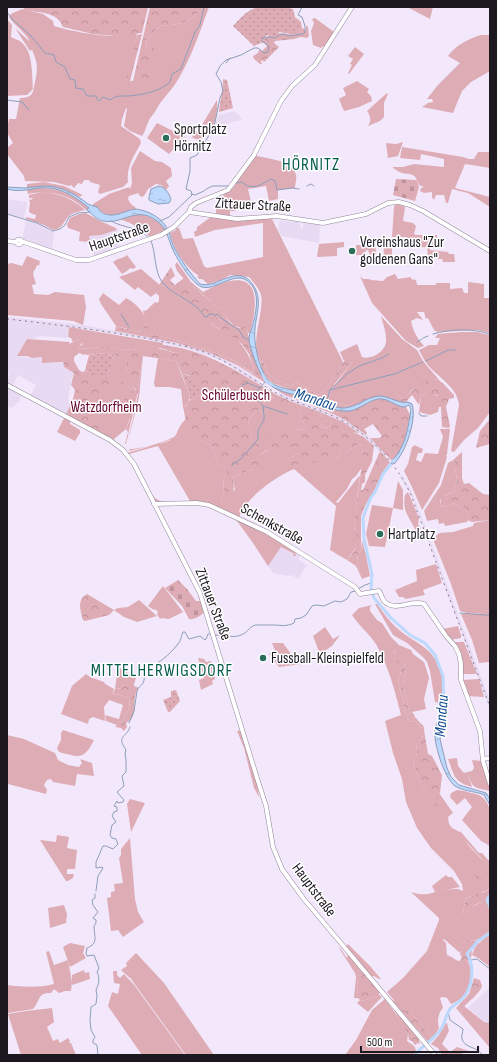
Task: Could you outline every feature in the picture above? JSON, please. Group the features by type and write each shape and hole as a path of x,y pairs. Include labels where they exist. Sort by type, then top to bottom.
{"main road":[{"name":"Hauptstraße","path":"8,241 28,243 73,260 82,261 90,260 149,239 171,229 196,203 223,193 231,187 256,151 281,101 292,86 315,65 352,7"},
{"name":"Zittauer Straße","path":"189,212 236,219 278,216 323,223 366,214 388,203 399,202 410,204 424,211 490,251"},
{"name":"Zittauer Straße","path":"7,385 110,440 119,447 134,464 200,593 242,730"},
{"name":"Schenkstraße","path":"154,504 197,503 210,505 267,532 357,590 360,594 379,592 385,601 391,605 397,606 417,602 424,604 456,648 461,661 461,682 480,731 482,759"},
{"name":"Hauptstraße","path":"242,730 266,806 274,847 282,869 303,898 434,1053"},
{"path":"490,758 482,759 490,784"}],"shaded area":[{"path":"234,111 242,120 232,122 215,132 213,130 219,115"},
{"path":"7,199 27,202 24,218 7,214"},
{"path":"26,219 50,231 54,231 52,250 22,241"},
{"path":"280,220 292,222 293,220 298,220 302,230 304,222 320,225 319,243 281,236 278,229"},
{"path":"117,230 120,248 94,257 89,236 101,235"},
{"path":"7,317 83,325 195,347 218,356 260,381 258,384 223,361 187,348 129,336 69,327 67,338 40,336 33,339 27,339 17,356 32,358 43,357 42,363 63,361 64,367 74,373 68,399 71,401 66,414 30,396 36,385 18,375 12,387 7,384 9,373 7,370"},
{"path":"7,387 22,395 19,399 21,400 11,408 7,406"},
{"path":"279,392 345,420 370,438 385,453 383,454 359,433 343,422 283,398 278,395"},
{"path":"402,475 412,492 421,515 490,701 490,710 419,515 410,493 400,476"},
{"path":"281,547 294,556 295,552 302,556 298,559 307,565 298,579 292,575 288,576 273,573 268,566"},
{"path":"490,987 490,1021 488,1023 484,1022 468,1008"}],"green space":[{"path":"23,7 148,7 142,33 115,36 93,34 63,27 52,15 25,10"},
{"path":"150,7 203,7 189,20 180,24 160,26 146,40 146,47 153,47 155,51 149,81 133,81"},
{"path":"203,7 209,7 184,70 150,119 142,136 130,131 124,126 126,108 121,126 140,139 141,143 129,166 128,182 123,187 100,194 98,192 100,185 90,182 89,180 84,180 82,184 78,183 74,188 71,185 69,186 54,182 25,181 24,176 7,154 7,148 13,143 7,130 9,119 16,119 20,98 28,97 33,92 37,66 32,50 30,51 15,28 29,40 9,17 11,14 22,9 43,14 53,21 54,26 92,34 114,36 137,33 130,81 149,80 146,40 160,26 180,24 189,20"},
{"path":"260,7 284,7 293,9 295,17 301,22 302,28 298,34 279,32 275,37 267,35 261,43 254,46 233,26 248,11"},
{"path":"407,7 433,7 430,19"},
{"path":"315,18 334,32 325,47 323,46 321,48 313,45 311,31 314,23 312,19"},
{"path":"7,19 12,25 11,37 20,41 26,47 30,58 33,89 27,95 7,96"},
{"path":"306,25 308,27 309,36 307,38 301,37 275,41 274,43 279,47 264,62 262,60 261,61 262,64 254,59 253,56 258,53 259,50 262,51 267,46 264,43 261,43 270,35 278,33 298,34 302,28 306,30"},
{"path":"142,34 130,81 126,81 137,35"},
{"path":"481,35 490,35 490,71 471,82 462,91 453,113 422,107 433,102 432,99 427,99 437,86 460,63 448,56 451,52 471,38"},
{"path":"355,47 364,54 349,74 348,73 352,65 350,64 353,59 348,56"},
{"path":"223,79 227,80 233,108 219,112 223,88"},
{"path":"357,81 369,89 367,92 371,96 372,101 359,107 344,111 339,99 346,95 343,88"},
{"path":"387,93 388,94 384,103 384,117 380,121 368,126 370,118 367,111"},
{"path":"217,100 217,114 210,131 207,135 200,139 192,137 200,128"},
{"name":"Sportplatz Hörnitz","path":"157,123 185,137 169,154 147,138"},
{"path":"403,142 398,156 388,158 386,143 396,144"},
{"path":"402,147 469,159 474,159 478,152 490,152 490,168 465,164 455,188 490,197 490,207 468,193 452,189 448,203 446,203 444,195 436,195 434,200 432,197 432,192 424,193 420,191 421,188 424,187 419,185 414,176 401,173 393,167 403,167 414,164 444,167 444,159 421,154 420,160 400,158"},
{"path":"140,151 155,161 162,162 171,168 172,176 166,181 169,186 166,190 161,185 156,184 148,189 144,196 141,197 138,193 129,196 128,199 130,203 137,209 130,210 119,215 114,216 106,214 93,206 93,204 109,194 129,187 130,189 132,183 131,168"},
{"path":"256,153 257,156 280,161 290,166 296,175 295,188 278,190 278,199 269,201 266,186 248,189 251,202 235,204 236,211 230,211 230,216 216,215 216,206 223,205 223,195 233,188"},
{"path":"396,179 417,180 419,187 415,201 393,195"},
{"path":"44,182 64,186 85,196 82,195 80,197 67,191 54,188 27,188 27,184"},
{"path":"38,188 53,189 66,193 89,208 86,210 73,200 59,194 28,194 27,190"},
{"path":"42,192 65,197 85,210 71,215 61,227 53,230 44,225 26,219 26,217 35,219 36,215 30,213 29,211 29,199 31,200 33,198 29,198 29,195"},
{"path":"396,203 405,207 403,221 413,223 416,226 414,234 437,235 437,245 430,247 430,250 454,254 455,262 443,262 442,259 428,258 427,247 407,248 406,237 392,237 394,207"},
{"path":"86,213 116,228 117,230 101,235 89,236 90,242 79,241 80,232 68,228 67,225 70,218"},
{"path":"138,214 154,219 166,230 150,237 147,234 148,232 120,219"},
{"path":"211,217 234,219 271,217 343,363 328,386 319,395 296,382 291,387 268,374 264,363 256,350 257,331 262,303 261,295 249,277 230,275 221,280 208,284 202,279 199,279 197,276 199,276 180,257 170,233 176,230 175,228 179,228 183,239 193,238 204,266 207,268 263,257 263,223 215,230 195,237 194,232 197,230 197,227"},
{"path":"367,238 375,238 376,255 370,255 368,250 366,250 364,255 356,255 356,245 368,246"},
{"path":"383,238 392,239 392,256 384,255"},
{"path":"344,242 344,247 337,248 337,256 317,257 319,244"},
{"path":"127,255 136,267 129,269 122,274 113,262"},
{"path":"27,256 40,261 39,266 37,265 33,274 36,284 32,285 34,294 48,295 55,292 84,295 86,307 83,325 73,321 7,315 7,264 12,263 22,266"},
{"path":"177,262 191,282 203,292 229,281 240,280 248,283 252,289 255,306 250,333 248,333 247,329 234,326 220,309 193,286 190,286 177,271 175,265"},
{"path":"171,267 175,276 170,280 175,285 184,278 190,286 193,286 219,308 233,325 239,328 243,326 247,329 251,348 263,377 278,390 337,410 351,411 371,401 381,398 402,407 406,407 410,415 406,435 402,448 392,461 370,438 379,438 382,436 373,424 364,429 367,433 366,435 345,420 285,395 237,365 210,353 177,343 115,331 116,326 139,332 142,331 145,324 143,310 148,332 150,334 169,338 210,351 237,362 253,374 255,373 249,354 242,344 227,333 208,323 224,327 220,320 214,318 210,321 205,321 164,285 159,285"},
{"path":"141,269 161,286 164,285 178,296 200,316 220,320 225,328 209,323 226,332 241,344 251,361 255,373 254,374 237,362 210,351 169,338 149,334 144,311 155,302 157,303 159,301 159,296 156,293 151,297 138,287 135,290 119,277"},
{"path":"395,274 398,279 411,277 411,279 416,280 417,285 450,283 450,289 462,288 464,293 468,293 468,282 484,284 484,298 490,298 490,333 477,330 437,332 434,330 428,318 426,319 424,312 417,312 423,320 417,318 411,321 419,340 424,346 418,348 406,341 372,303 360,276 363,279 383,281 387,277"},
{"path":"103,293 119,305 126,298 139,307 145,321 145,326 142,331 139,332 116,326 99,299"},
{"path":"381,316 402,339 417,350 423,361 440,381 435,379 412,390 404,399 394,393 355,402 347,406 331,402 328,400 330,392 352,362 346,358 344,361 340,352 357,344 362,357 366,358 377,354 385,346 386,336"},
{"path":"69,327 163,343 163,345 179,352 179,354 160,348 143,356 138,350 122,350 115,347 80,349 79,347 83,344 79,339 73,342 71,338 68,337"},
{"path":"477,332 490,335 490,412 478,428 464,440 454,452 451,451 459,405 458,399 447,383 424,360 419,350 429,345 437,345 440,338 435,338 438,334"},
{"path":"27,339 70,342 67,348 76,348 79,353 74,357 74,361 42,363 42,357 32,358 27,356 17,356"},
{"path":"79,339 83,342 79,347 80,349 115,347 122,350 142,350 143,356 138,390 129,382 126,361 116,357 114,353 108,353 114,355 113,356 104,353 84,355 79,353 76,348 67,348 69,344"},
{"name":"Schülerbusch","path":"163,345 209,357 277,395 320,412 323,420 321,427 329,428 332,420 337,421 340,425 338,431 358,434 374,446 372,461 365,475 365,482 362,484 361,490 363,490 380,451 390,462 382,473 361,516 361,551 358,553 357,562 360,569 358,570 356,566 347,560 356,547 354,523 361,475 363,446 359,444 335,459 322,462 319,459 314,463 299,463 295,467 291,468 291,458 297,453 297,447 280,450 277,454 267,450 260,455 264,462 262,465 255,465 251,470 233,477 233,493 225,507 221,504 224,490 223,479 226,474 225,468 218,464 212,446 191,433 186,424 183,407 186,406 190,400 204,394 197,389 189,375 182,374 176,361 143,356 147,352 156,349 179,354","holes":["260,392 271,396 276,401 298,409 307,430 284,430 255,443 252,440 248,420 258,410 265,413 265,403 258,396 258,393"]},
{"path":"104,353 113,356 108,378 85,371 89,355"},
{"path":"107,353 114,353 116,357 122,358 126,361 130,384 136,390 138,388 143,356 139,397 128,442 138,394 120,381 108,378 113,355"},
{"path":"258,355 264,363 268,374 291,387 296,382 319,395 328,386 346,358 351,357 352,362 334,385 328,400 347,406 366,396 382,392 394,393 404,399 424,382 434,379 438,380 454,395 454,398 449,399 446,407 450,426 449,428 442,427 439,396 430,396 425,394 421,396 419,405 412,395 404,403 387,398 374,398 356,405 340,408 272,383 264,375"},
{"path":"158,358 176,361 190,396 188,403 185,406 183,407 181,389 155,387 154,383"},
{"path":"63,361 74,361 79,370 82,372 85,371 120,380 135,392 138,391 126,444 128,432 126,429 130,420 126,408 124,409 120,405 125,396 116,388 112,389 103,384 100,389 110,394 108,396 103,396 94,409 95,413 92,413 88,419 92,423 96,424 105,423 111,430 114,431 116,436 113,441 66,414 73,399 75,390 71,385 74,373 64,367"},
{"path":"182,374 191,377 194,380 197,389 204,389 204,394 190,400"},
{"name":"Watzdorfheim","path":"98,376 131,394 130,418 126,429 114,439 79,417"},
{"path":"260,392 298,409 307,430 295,429 255,443 252,440 248,420 258,410 265,413 265,403 257,393"},
{"path":"425,394 439,396 438,412 430,415 419,412 421,396"},
{"path":"320,412 343,422 359,433 338,431 332,420 329,428 321,427 323,420"},
{"path":"64,418 80,430 80,433 75,441 57,432"},
{"path":"186,419 192,433 199,439 212,446 218,464 225,468 226,474 223,479 224,490 221,504 235,490 233,477 251,470 260,455 268,450 297,447 297,453 291,458 291,467 295,467 298,463 309,463 319,459 335,459 359,444 363,446 362,467 336,502 338,503 359,476 354,526 357,543 356,547 347,560 330,550 336,506 294,469 278,477 254,496 242,510 239,518 210,504 161,503 154,501 127,453 154,445 129,451 130,449 166,441 174,436","holes":["158,446 190,501 160,501 152,495 129,454"]},
{"path":"490,419 490,444 476,448 480,431"},
{"path":"440,429 450,429 447,457 439,483 422,510 404,471 408,464 412,447 414,445 423,449 422,453 418,453 416,460 421,462 425,453 438,454 443,437"},
{"path":"462,452 462,478 464,484 469,483 483,494 490,495 490,520 472,522 467,520 469,517 465,508 459,507 453,503 449,506 440,507 441,497 453,492 457,480 453,460"},
{"path":"453,460 457,480 453,492 445,495 440,500 440,507 449,506 453,503 459,507 465,508 469,517 467,522 445,526 444,523 439,524 438,519 427,521 424,511 441,485 448,463"},
{"path":"398,481 403,490 403,510 393,508"},
{"path":"408,492 419,518 418,524 421,529 416,531 404,506 405,495"},
{"path":"372,505 393,508 385,547 369,546 366,534"},
{"path":"237,520 267,532 295,552 296,556 293,556 294,554 281,547 268,566"},
{"path":"490,520 490,616 486,615 490,617 490,662 479,663 472,640 461,614 485,614 460,611 433,539 439,533 453,532 473,526 474,523"},
{"path":"362,540 370,576 362,579 358,570 360,569 357,562 358,553 361,551"},
{"path":"436,564 442,583 423,590 425,595 406,599 399,597 395,590 417,581 416,570"},
{"path":"178,580 196,601 201,601 205,612 193,619 189,619 182,606 165,588"},
{"path":"163,586 183,612 169,619 160,619 157,614 158,612 148,606"},
{"path":"87,594 114,610 109,615 85,621 83,620 80,602 81,599"},
{"path":"139,600 157,616 137,622 124,617 114,610 128,607"},
{"path":"375,604 377,604 397,628 424,647 434,658 439,666 443,679 443,701 441,704 435,702 427,662 407,643 393,635"},
{"path":"372,605 370,607 370,611 377,620 382,623 391,637 399,645 411,650 413,654 424,662 429,678 424,699 426,709 412,712 415,716 414,718 410,716 403,684 406,670 404,664 400,661 393,649 401,671 398,683 404,703 403,706 409,721 416,722 422,728 424,727 421,739 416,745 417,757 413,763 422,787 442,815 443,814 434,802 433,796 439,793 453,813 448,817 449,824 452,828 458,831 470,847 490,868 489,878 487,879 482,873 485,883 490,883 490,889 465,899 463,915 476,904 486,902 490,911 490,931 479,939 470,941 468,939 462,944 462,950 460,953 444,939 443,940 446,943 447,955 460,962 468,961 471,973 468,990 465,995 451,1004 447,998 440,998 443,1008 438,1017 439,1028 433,1038 414,1016 398,1005 387,992 403,978 427,951 439,920 439,918 411,892 424,894 449,889 459,889 463,891 462,884 454,871 431,848 417,828 406,802 402,779 393,753 385,721 401,715 394,688 377,646 352,615 359,608"},
{"path":"458,626 461,638 450,640 442,629"},
{"path":"325,627 333,639 340,635 332,646 320,654 313,636"},
{"path":"455,642 464,642 477,674 462,674 462,666"},
{"path":"272,643 283,643 294,658 303,653 309,661 302,664 279,667 269,654 275,650"},
{"path":"392,649 404,664 406,670 403,684 410,716 415,717 424,727 422,728 416,722 409,721 403,706 404,703 398,683 401,671"},
{"path":"198,658 204,659 206,662 211,661 216,672 214,673 215,679 212,681 213,684 201,690 199,680 204,678"},
{"path":"118,667 136,678 134,684 124,684 122,688 115,689"},
{"path":"86,674 104,682 114,689 112,695 113,693 130,698 129,709 121,723 121,728 115,727 117,725 106,721 105,715 119,719 123,705 109,700 104,707 105,721 93,717 89,719 88,724 61,714 72,686"},
{"path":"479,679 484,697 467,696 462,680"},
{"path":"124,684 134,684 134,686 139,688 135,695 133,716 131,720 126,723 127,727 124,731 121,728 121,723 129,709 130,698 113,693 115,689 122,688"},
{"path":"176,690 180,701 170,712 168,712 163,700 171,697 171,691"},
{"path":"63,730 94,740 87,752 84,754 77,756 62,753 58,751 57,748 61,740 61,733"},
{"path":"242,730 256,778 259,797 254,788 244,748 237,731"},
{"path":"423,730 428,754 432,756 442,775 440,793 433,796 443,814 442,816 422,787 413,763 417,757 416,745 423,736"},
{"path":"7,735 24,739 55,753 58,760 68,765 79,767 82,763 80,759 92,763 94,776 77,774 75,786 53,782 51,779 47,780 44,785 47,790 46,794 8,784"},
{"path":"457,758 458,766 464,773 467,772 472,787 462,783 453,774 448,759"},
{"path":"472,760 482,761 490,785 490,791 477,788 472,784 467,772 472,771 474,768"},
{"path":"457,790 479,795 488,805 491,818 490,846 481,841 462,820 472,807 465,798 457,805 450,797 451,793"},
{"path":"130,799 145,803 131,832 127,804"},
{"path":"460,831 479,853 482,853 490,862 490,868 484,862 482,863 482,859 460,835"},
{"path":"57,835 69,837 67,848 77,850 75,869 67,869 67,874 74,874 73,878 68,881 66,881 40,840 56,842"},
{"path":"130,838 135,899 138,912 144,922 123,937 118,930 111,931 107,898 111,897 111,892 115,891 114,884 123,883 119,858 121,855 121,849"},
{"path":"490,868 490,883 478,883 475,874 482,873 487,879 489,878"},
{"path":"446,875 448,877 452,877 460,887 435,892 432,886"},
{"path":"480,885 482,893 490,889 490,911 486,902 480,902 467,912 467,916 464,920 463,915 465,899 476,894 477,886"},
{"path":"64,905 67,914 66,923 50,928 48,908"},
{"path":"490,934 490,967 472,955 476,946"},
{"path":"468,939 470,941 476,940 479,943 472,950 471,959 464,963 460,963 459,961 462,958 460,954 462,950 460,947"},
{"path":"70,943 85,946 83,953 86,958 70,967 63,947"},
{"path":"348,944 381,979 374,976 372,977 346,946"},
{"path":"339,948 347,958 348,955 362,972 360,972 360,975 357,976 358,998 354,998 355,973"},
{"path":"49,951 54,965 68,960 72,982 71,991 59,993 54,989 51,993 43,994 33,1009 8,1013 7,985 30,987 54,984 46,952"},
{"path":"136,953 164,983 214,1055 186,1055 131,978 121,970 127,966 126,963"},
{"path":"357,969 360,972 363,972 379,990 379,995 382,997 378,1001 376,996 364,1001 358,998 357,976 360,975 356,970"},
{"path":"84,970 85,973 89,972 90,979 72,985 72,975"},
{"path":"113,971 117,971 117,975 120,978 124,974 135,986 185,1055 142,1055 108,1006 112,992 118,994 120,984 114,983"},
{"path":"474,978 480,980 482,986 481,989 462,1009 461,1014 456,1008 469,994"},
{"path":"376,996 378,1001 368,1012 357,1003 360,1000 364,1001"},
{"path":"390,998 414,1016 433,1038 428,1042"},
{"path":"385,999 404,1025 408,1034 407,1041 414,1046 416,1050 414,1055 345,1055 356,1040 372,1010"},
{"path":"464,1006 484,1022 488,1023 490,1021 490,1048 461,1014"},
{"path":"52,1008 54,1022 47,1027 53,1041 58,1039 60,1043 68,1038 70,1041 69,1043 71,1043 76,1055 21,1055 8,1014"},
{"path":"393,1008 418,1038 420,1044 418,1043 415,1045 409,1040 408,1034"},
{"path":"446,1023 449,1031 442,1044 450,1052 457,1047 469,1051 458,1055 442,1055 438,1048 431,1044 439,1035"}],"water":[{"path":"44,186 57,187 68,191 89,205 97,207 102,213 108,215 136,209 154,215 167,228 178,254 186,267 200,284 212,284 233,276 248,279 256,290 258,296 255,335 256,350 267,379 274,385 301,392 340,408 351,407 369,398 379,396 412,404 412,426 403,452 398,459 394,464 392,461 403,443 407,430 411,409 409,405 401,407 385,399 378,399 354,410 345,411 327,407 304,397 280,391 273,387 260,373 249,342 249,336 256,308 256,295 251,284 241,278 235,278 207,288 198,285 185,271 173,250 163,227 157,221 149,217 136,215 117,220 103,221 88,211 87,209 89,208 71,195 53,188 38,188 19,191 7,189 7,187 24,188"},
{"path":"159,186 165,189 168,193 171,200 169,203 158,204 149,200 151,189"},
{"path":"443,705 446,705 445,729 442,732 440,739 447,768 451,777 459,785 486,793 490,799 490,805 484,795 455,786 443,768 436,742 435,729 442,713"}],"waterway":[{"path":"7,12 12,19 31,36 45,53 54,55 56,62 65,67 70,79 75,80 76,88 83,89 87,96 96,96 99,101 103,97 110,100 119,96 133,96 149,93 168,84 172,74 181,69 195,32 200,25 204,7"},
{"path":"160,221 169,217 192,195 191,191 186,189 190,171 190,158 197,155 214,127 220,98 223,91 221,82 216,74 220,66 226,60 241,55 254,48 258,48 264,53 268,52 269,46 262,41 263,38 275,38 279,35 285,34 288,36 303,34 305,32 305,26 302,17 298,15 302,7"},
{"path":"226,63 230,58"},
{"path":"7,100 22,102 29,110"},
{"path":"248,186 257,186 271,179 275,181 277,190 292,188 299,189"},
{"path":"236,183 242,182 247,186"},
{"path":"307,186 311,184 314,186"},
{"path":"205,190 212,186 228,186"},
{"path":"192,194 195,195 204,191"},
{"path":"7,214 37,223 53,231 60,229 65,225 69,217 78,213 90,212"},
{"path":"111,221 141,232 149,238"},
{"path":"151,241 154,250 156,267 159,278 162,282 172,291 196,306 205,317 209,314 214,314 215,316 217,314 239,330 243,337 249,340"},
{"path":"121,314 129,327"},
{"path":"433,334 462,330 490,334"},
{"path":"423,338 428,336"},
{"path":"417,342 422,339"},
{"path":"426,361 448,350 455,350"},
{"path":"326,404 330,390 347,374 359,366 389,354"},
{"path":"399,372 423,362"},
{"path":"330,390 398,373"},
{"name":"Mandau","path":"263,375 266,381 272,385"},
{"path":"242,385 248,383 260,388 266,381"},
{"path":"232,465 242,458 258,439 258,430 264,420 263,406 256,398 256,394 260,388"},
{"path":"263,406 287,414"},
{"path":"419,413 421,416 427,416"},
{"name":"Mandau","path":"394,460 383,474 375,492 370,499 363,518 364,539 372,574 371,589 374,598 391,618 410,635 425,643 435,655 443,676 444,708"},
{"path":"358,589 371,583"},
{"path":"215,635 237,636 245,633 251,627 256,625 288,625 294,623 295,619 306,615 312,606 324,606 335,601 341,602 347,599 351,592 355,591"},
{"path":"460,613 490,616"},
{"path":"156,664 176,647 183,632 185,632 189,639 200,636 205,640 208,634 210,634"},
{"path":"129,723 134,711 137,690 144,681 144,673 147,666 153,666"},
{"path":"96,891 98,876 103,868 96,868 96,862 103,846 113,849 118,844 116,839 112,838 110,835 112,825 116,822 112,816 114,812 117,811 117,807 114,806 117,801 118,803 123,802 124,800 117,792 124,786 122,776 126,772 126,750 122,739 130,727"},
{"path":"95,894 95,898 92,900 93,905 98,912 93,918 96,920 94,926 95,939 93,944 87,948 86,953 87,956 94,955 99,968 97,972 99,981 96,990 96,1004 91,1007 90,1020 91,1030 95,1037 93,1043 97,1045 98,1055"},
{"path":"490,895 487,900 490,907"},
{"path":"415,1055 438,1033 447,1013 466,994 472,977 470,959 467,954 478,941 490,933"},
{"path":"471,960 477,959 490,969"},
{"path":"448,1012 450,1020 463,1029 462,1038 464,1042 478,1050 482,1055"}],"railway":[{"path":"7,319 110,332 184,346 207,353 227,363 286,398 331,415 356,429 388,459 397,470 411,495 490,707"}],"place":[{"name":"Sportplatz Hörnitz","path":"166,138"},
{"name":"Vereinshaus \"Zur goldenen Gans\"","path":"352,251"},
{"name":"Hartplatz","path":"380,534"},
{"name":"Fussball-Kleinspielfeld","path":"263,658"}],"district":[{"name":"HÖRNITZ","path":"311,165"},
{"name":"MITTELHERWIGSDORF","path":"162,671"}]}
